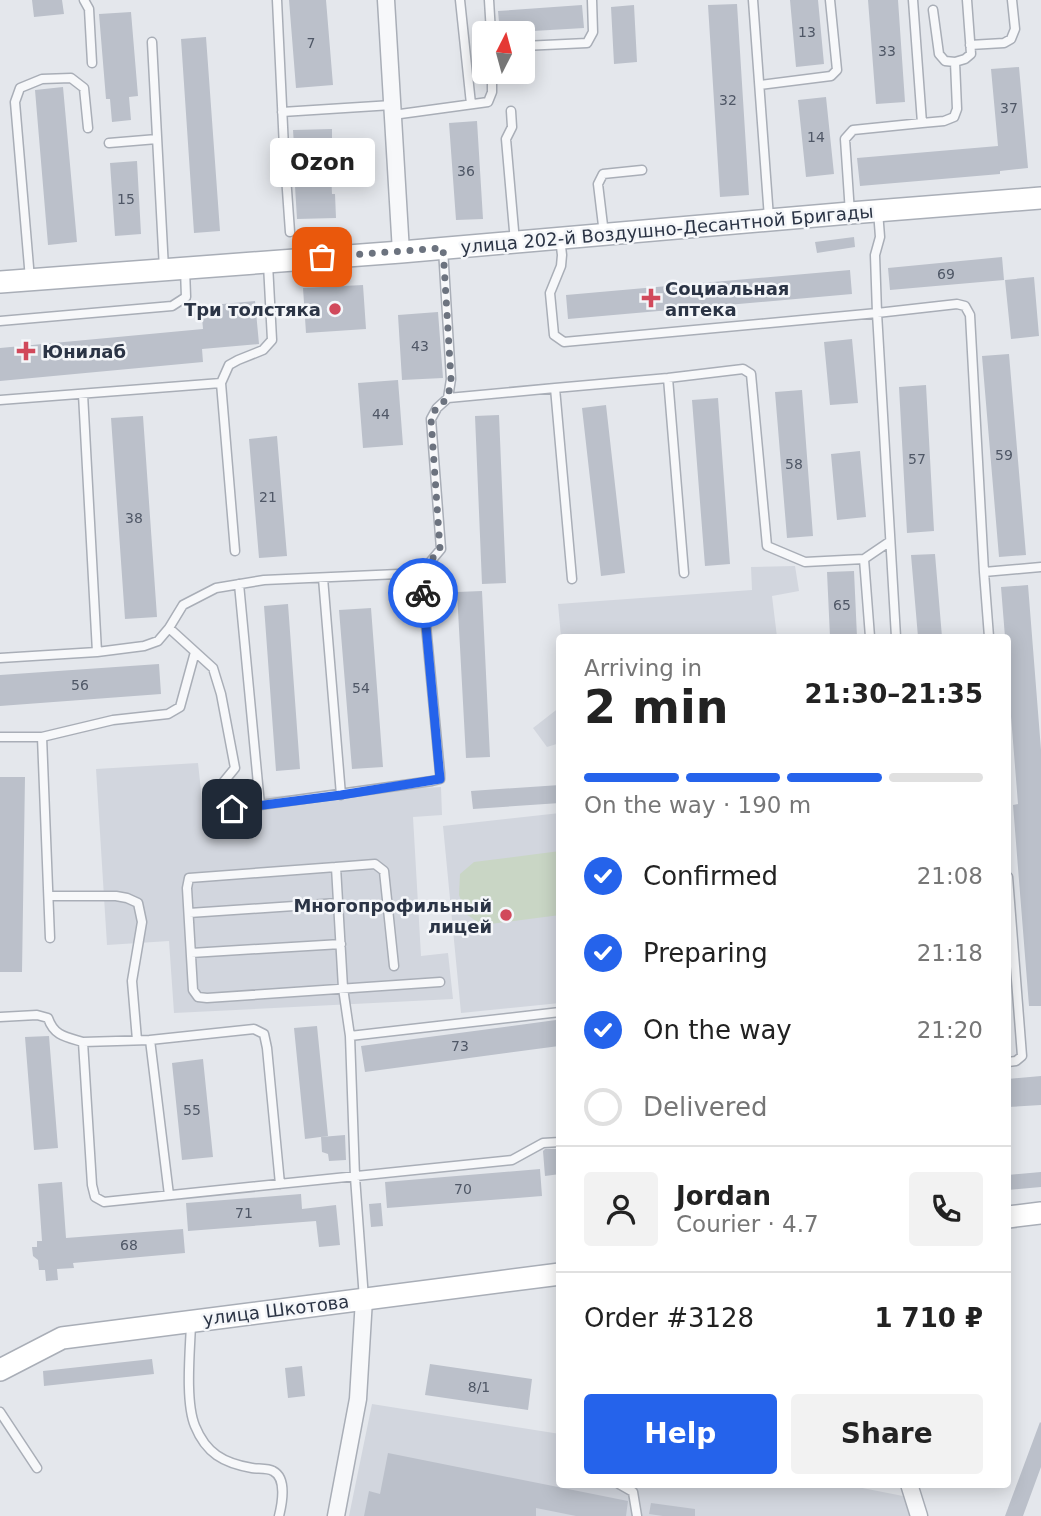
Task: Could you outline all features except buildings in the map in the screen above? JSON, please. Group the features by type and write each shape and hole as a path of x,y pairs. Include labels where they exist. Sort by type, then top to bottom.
{"street":[{"path":"386,0 401,252"},
{"name":"улица 202-й Воздушно-Десантной Бригады","path":"0,282 401,252 1041,198"},
{"path":"1011,1217 1041,1213"},
{"name":"улица Шкотова","path":"0,1370 62,1338 556,1275"},
{"path":"336,1516 358,1399 364,1299"},
{"path":"910,1488 919,1516"}],"lane":[{"path":"85,0 89,9 92,63"},
{"path":"277,0 290,232"},
{"path":"460,0 471,104"},
{"path":"489,0 490,21"},
{"path":"536,45 587,43 593,32 592,0"},
{"path":"753,0 769,221"},
{"path":"760,85 831,76 836,70 830,0"},
{"path":"913,0 922,123"},
{"path":"933,10 939,54 945,61 955,62 971,54 967,0"},
{"path":"970,46 1004,43 1011,39 1015,29 1012,0"},
{"path":"0,321 172,306 186,297 174,268 157,139 152,42"},
{"path":"850,213 845,139 853,130 944,121 954,117 957,109 955,62"},
{"path":"30,279 15,103 20,88 42,79 71,78 84,88 88,128"},
{"path":"282,112 392,110 488,102 492,84"},
{"path":"511,111 512,127 506,139 515,242"},
{"path":"109,143 157,139"},
{"path":"604,234 598,184 600,179 603,174 642,170"},
{"path":"878,211 880,237 875,255 877,313 895,634"},
{"path":"560,238 561,266 550,293 554,335 565,342 957,304 965,306 970,315 989,634"},
{"path":"443,248 451,379 448,398"},
{"path":"235,551 221,383 229,365 263,350 272,340 268,261"},
{"path":"169,628 213,668 221,694 235,768 217,790 221,803 232,809 440,779 421,573 440,549 431,419 436,408 448,398 743,369 751,374 767,545 805,562 864,559 889,542"},
{"path":"668,378 684,573"},
{"path":"0,400 221,383"},
{"path":"555,388 572,579"},
{"path":"83,394 97,652"},
{"path":"864,559 870,634"},
{"path":"984,572 1041,567"},
{"path":"0,658 144,646 158,641 183,605 216,588 264,580 421,573"},
{"path":"323,578 341,795"},
{"path":"239,584 260,805"},
{"path":"0,737 43,737 113,720 167,714 180,707 195,652"},
{"path":"43,737 50,938"},
{"path":"394,966 383,871 375,864 189,878 187,888 193,990 198,997 440,982"},
{"path":"336,867 350,1036 355,1177 364,1299"},
{"path":"49,896 116,896 138,903 142,922 132,981 137,1040"},
{"path":"189,913 338,903"},
{"path":"1011,915 1022,1056 1016,1062 1011,1062"},
{"path":"191,953 341,944"},
{"path":"350,1036 556,1012"},
{"path":"0,1017 37,1015 48,1018 52,1028 61,1035 83,1042 150,1040 254,1029 264,1034 268,1048 279,1184"},
{"path":"150,1040 169,1195"},
{"path":"83,1042 92,1185 95,1197 104,1202 512,1160 543,1143 556,1142"},
{"path":"191,1321 190,1409 195,1425 205,1444 224,1461 273,1471 280,1479 282,1489 279,1516"},
{"path":"0,1412 37,1468"},
{"path":"626,1488 633,1492 637,1516"}],"shaded area":[{"path":"795,566 799,591 772,596 777,634 561,634 558,604 752,590 751,567"},
{"path":"556,710 556,744 547,747 533,728"},
{"path":"198,763 202,800 441,787 442,815 413,817 421,956 448,953 453,999 174,1013 169,941 107,945 96,769"},
{"name":"Многопрофильный лицей","path":"556,813 556,1003 461,1013 443,826"},
{"path":"372,1404 556,1433 556,1488 862,1488 903,1496 910,1516 349,1516"}],"green space":[{"path":"556,852 556,916 482,925 466,914 459,895 460,874 474,862"}],"way so far":[{"path":"322,257 443,248 451,379 448,398 436,408 431,419 440,549 421,573 423,593"}],"place":[{"name":"Ozon","path":"322,257"},
{"name":"Социальная аптека","path":"651,298"},
{"name":"Три толстяка","path":"335,309"},
{"name":"Юнилаб","path":"26,351"},
{"name":"Многопрофильный лицей","path":"506,915"}],"route":[{"path":"232,809 440,779 423,593"}]}
